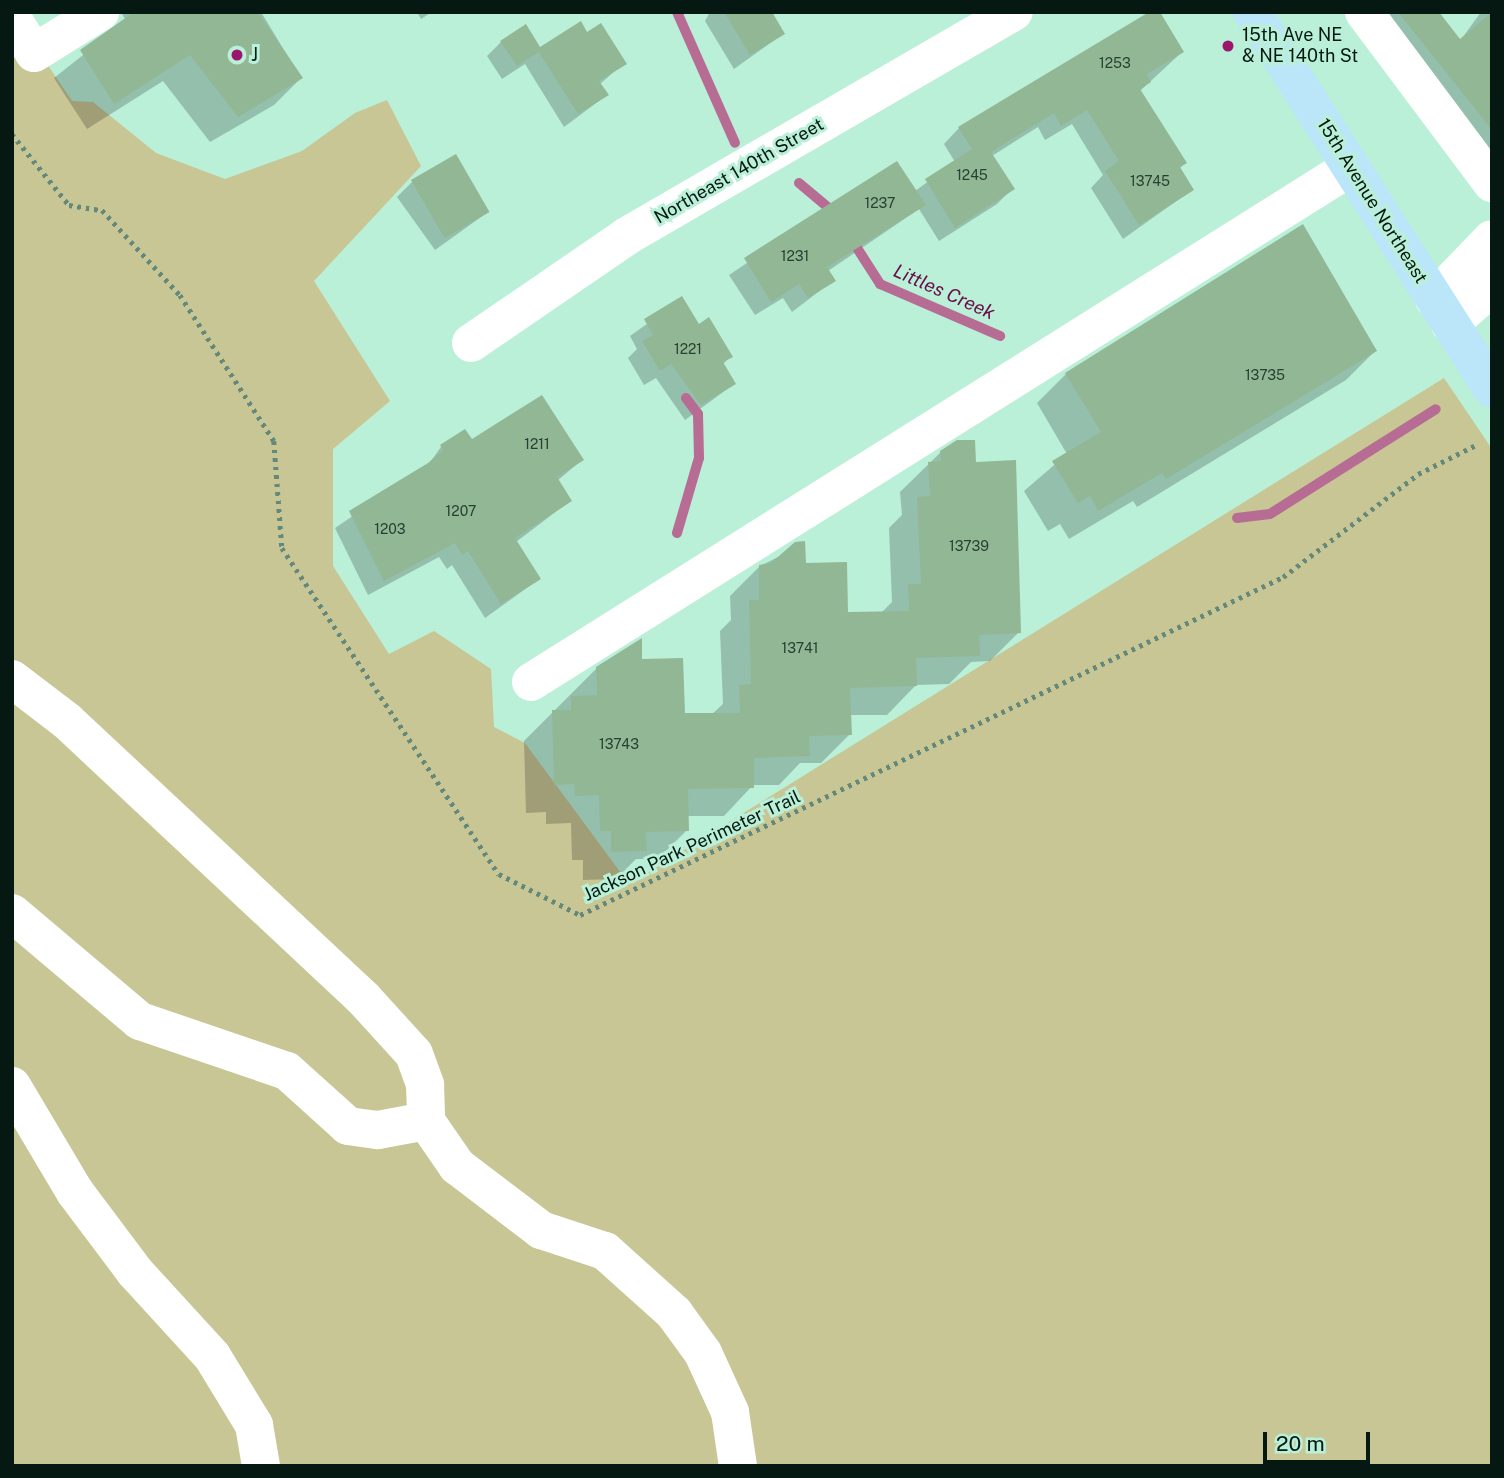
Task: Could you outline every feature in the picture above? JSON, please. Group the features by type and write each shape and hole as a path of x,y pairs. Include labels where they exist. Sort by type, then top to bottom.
{"main road":[{"name":"15th Avenue Northeast","path":"1252,12 1492,389"}],"street":[{"path":"12,18 34,52 100,12"},
{"name":"Northeast 140th Street","path":"471,342 626,236 1014,12"},
{"path":"1364,12 1492,183"},
{"path":"531,682 1350,167"},
{"path":"1442,311 1492,239"},
{"path":"1442,311 1492,287"},
{"path":"12,679 67,722 365,999 414,1054 425,1085 426,1121 457,1166 541,1230 605,1251 674,1312 730,1412 739,1465"},
{"path":"12,913 140,1021 287,1071 348,1126 378,1130 426,1121"},
{"path":"12,1086 75,1192 135,1272 212,1356 254,1425 261,1466"}],"path":[{"name":"Jackson Park Perimeter Trail","path":"12,134 69,205 102,210 180,295 274,441 282,548 499,874 580,915 1283,578 1418,474 1474,446"}],"shaded area":[{"path":"12,12 72,101 93,102 156,153 225,179 302,151 355,113 387,100 421,166 314,281 390,401 333,449 333,566 389,654 434,631 491,669 494,727 525,743 629,884 1444,378 1492,449 1492,1466 12,1466"}],"building":[{"path":"134,12 258,12 303,78 238,117 190,55 114,104 80,50"},
{"path":"724,12 772,12 785,34 750,55"},
{"path":"1149,12 1160,12 1184,52 1147,74 1151,82 1140,89 1187,163 1180,167 1194,190 1139,225 1105,171 1119,161 1087,110 1061,126 1054,113 991,152 1015,189 955,228 925,179 972,149 958,127"},
{"path":"1398,12 1439,12 1460,39 1492,12 1492,130"},
{"path":"581,21 587,32 601,23 627,64 599,81 609,95 578,114 539,52 517,66 500,41 526,24 540,47"},
{"path":"456,154 490,212 444,238 411,180"},
{"path":"897,161 926,205 827,267 836,281 808,298 799,284 771,302 744,258"},
{"path":"1303,224 1377,351 1166,479 1162,473 1098,511 1090,496 1078,503 1052,461 1101,432 1065,373"},
{"path":"682,296 699,324 709,317 733,357 723,362 736,384 701,405 671,364 660,371 642,341 653,335 644,319"},
{"path":"542,395 584,460 557,477 572,501 515,538 541,579 501,604 468,551 462,555 455,543 384,581 349,511 428,463 443,450 440,445 465,429 472,439"},
{"path":"957,440 975,440 976,462 1016,460 1021,633 979,635 980,656 916,658 917,686 850,688 852,735 809,736 810,756 754,758 754,788 688,789 689,831 646,832 647,851 611,852 611,831 600,831 599,795 575,796 574,784 554,785 552,710 571,710 571,696 597,695 596,667 642,638 642,659 683,658 685,713 740,713 739,685 751,684 749,600 759,600 759,565 771,563 795,542 805,541 806,563 847,562 848,612 909,611 908,584 921,584 917,497 930,496 928,462 941,461 940,451"}],"waterway":[{"name":"Littles Creek","path":"677,12 735,143"},
{"name":"Littles Creek","path":"799,183 836,214"},
{"name":"Littles Creek","path":"850,237 880,284 1000,336"},
{"path":"677,533 699,458 698,414 686,398"},
{"name":"Littles Creek","path":"1237,518 1270,514 1436,409"}],"place":[{"name":"15th Ave NE & NE 140th St","path":"1228,46"},
{"name":"J","path":"237,55"}]}
